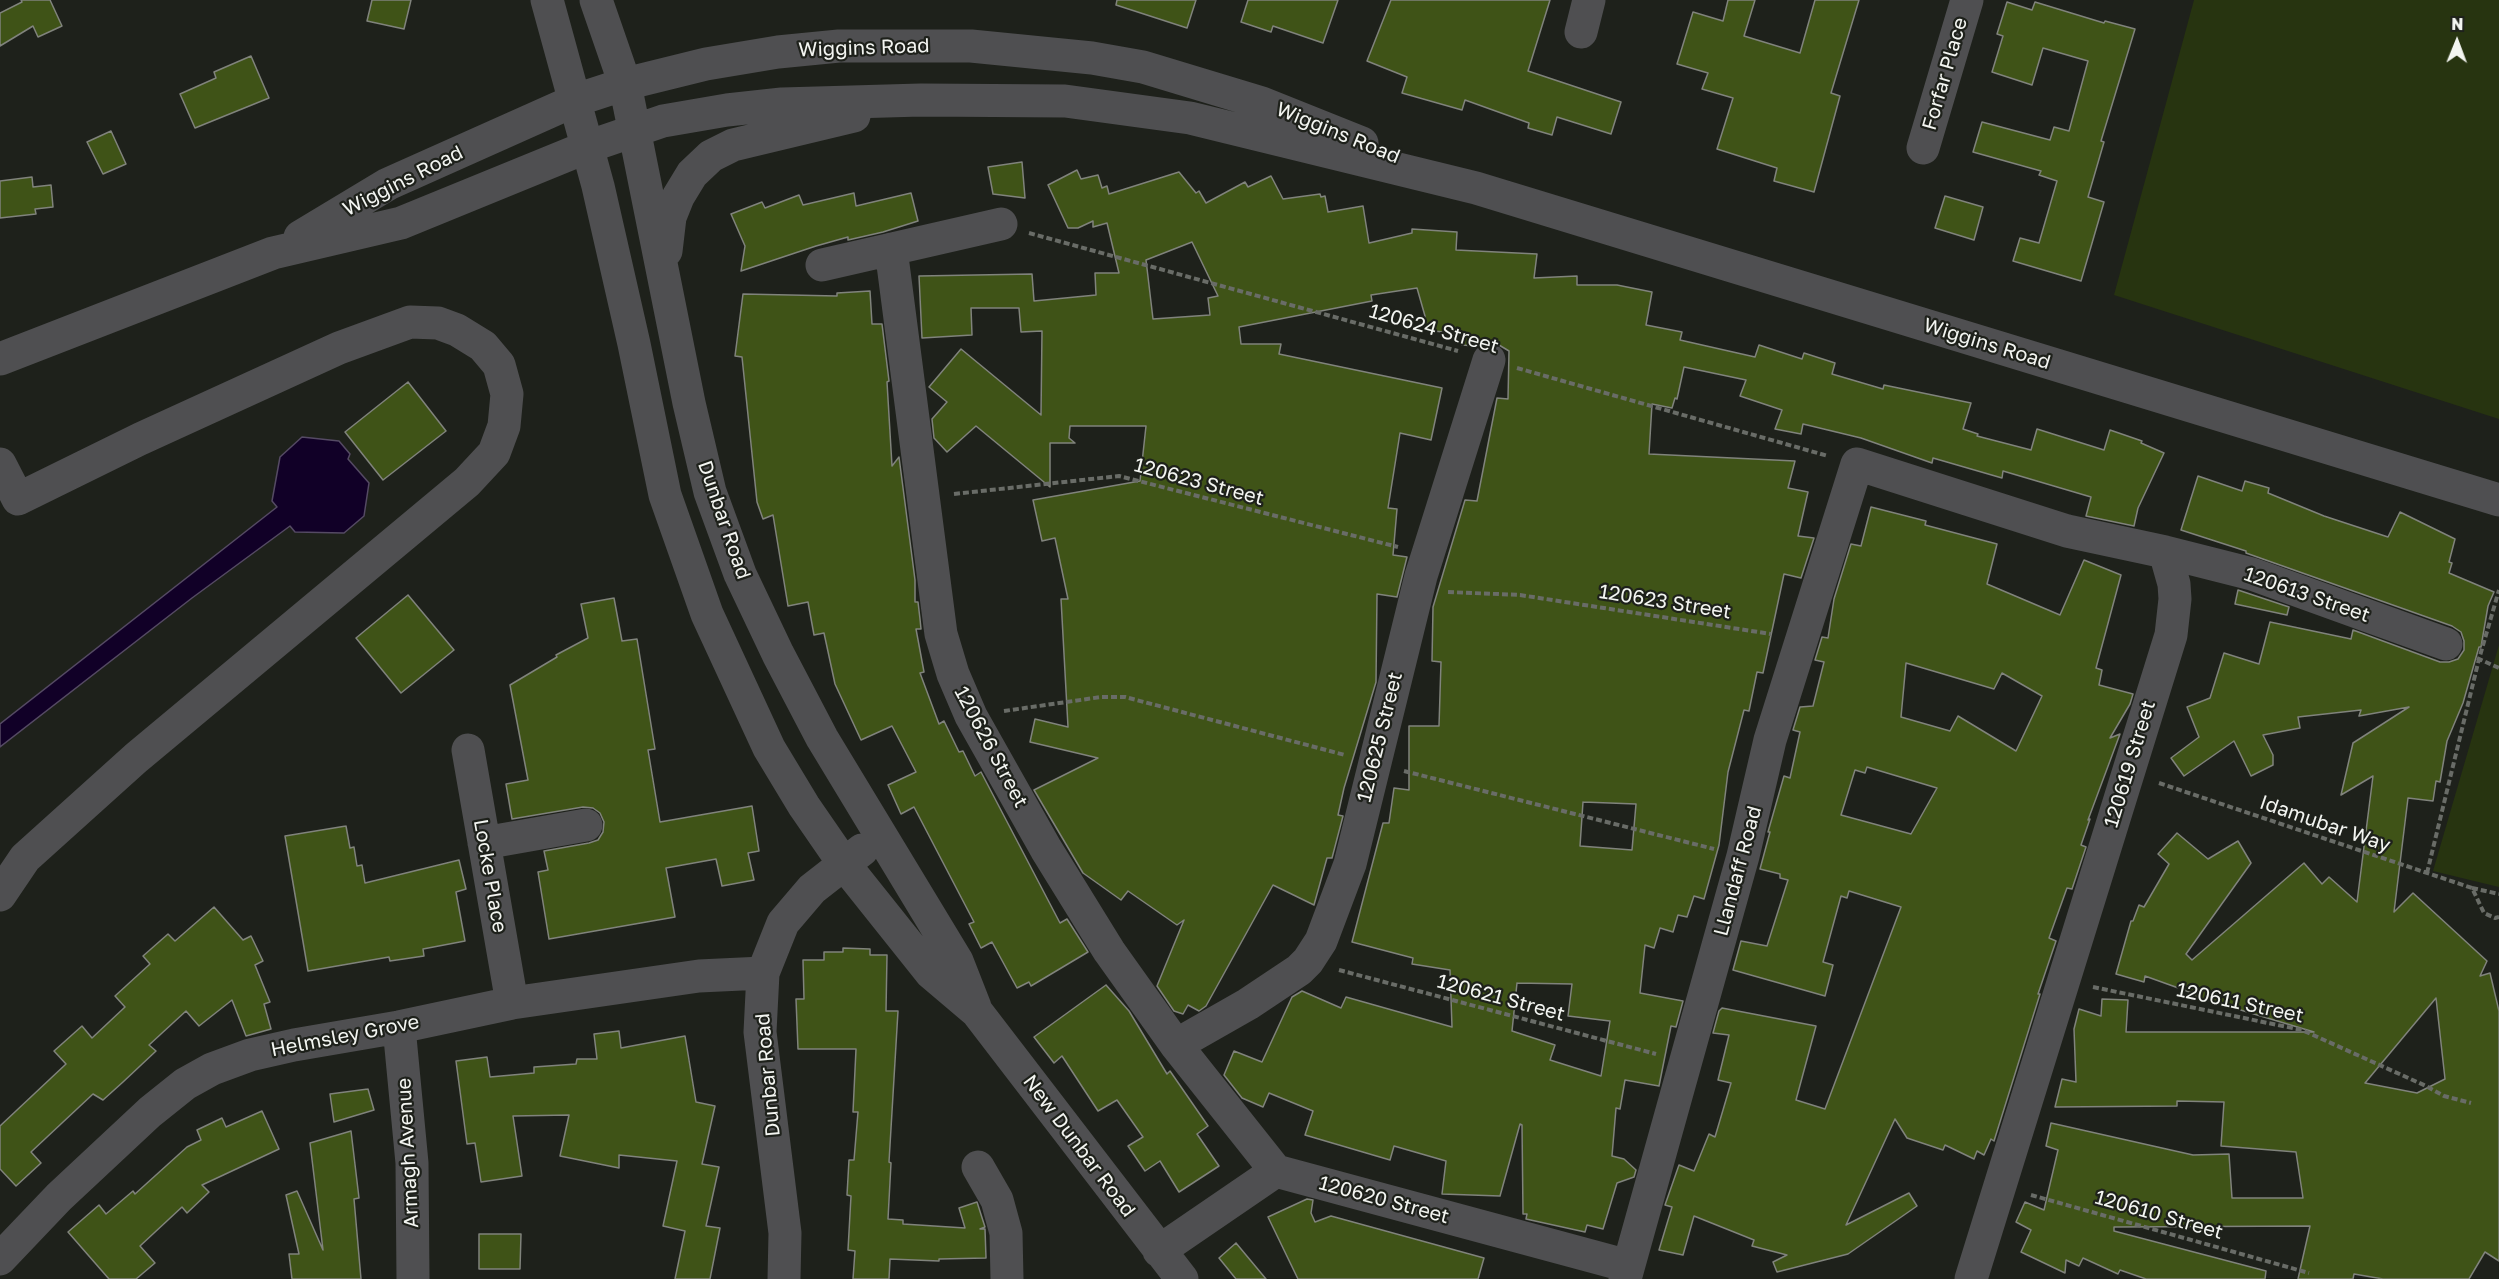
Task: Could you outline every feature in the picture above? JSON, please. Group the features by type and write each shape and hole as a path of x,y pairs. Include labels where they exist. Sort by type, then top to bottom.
{"street":[{"path":"548,0 576,100 634,344 665,495 707,614 770,748 804,806 844,864"},
{"name":"Dunbar Road","path":"596,0 625,84 689,404 710,492 736,563 778,654 822,738 881,837 812,889 783,923 763,973 760,1032 785,1233 784,1279"},
{"path":"1581,32 1589,0"},
{"name":"Forfar Place","path":"1923,148 1967,0"},
{"name":"Wiggins Road","path":"273,253 388,184 576,100 625,84 706,64 778,52 839,46 971,46 1092,58 1143,68 1262,102 1476,188"},
{"path":"664,270 670,218 678,197 693,174 711,156 734,145 921,100"},
{"name":"Wiggins Road","path":"0,360 273,253 401,223 587,147 663,120 782,104 921,100 1065,101 1190,118 1476,188 2499,500"},
{"path":"822,264 1001,224"},
{"name":"120626 Street","path":"891,249 941,634 953,674 971,716 1046,849 1109,951 1176,1045 1276,1171"},
{"path":"0,464 9,503 140,439 339,348 410,322 438,323 457,330 483,346 499,365 507,394 504,426 494,453 466,482 136,758 25,858 0,895"},
{"name":"120625 Street","path":"1176,1045 1248,1004 1308,961 1321,940 1350,864 1425,565 1489,360"},
{"path":"1857,464 2067,531 2165,552"},
{"name":"Llandaff Road","path":"1626,1273 1743,856 1770,740 1857,464"},
{"name":"120613 Street","path":"2165,552 2252,574 2446,644"},
{"name":"120619 Street","path":"1971,1279 2171,635 2175,599 2174,584 2165,552"},
{"name":"Locke Place","path":"468,750 512,1003"},
{"path":"484,843 586,825"},
{"name":"New Dunbar Road","path":"881,837 957,961 977,1012"},
{"name":"New Dunbar Road","path":"844,864 931,973 977,1012 1182,1279"},
{"name":"Helmsley Grove","path":"0,1259 59,1197 150,1112 184,1084 212,1069 250,1055 512,1003 699,976 763,973"},
{"name":"Armagh Avenue","path":"399,1027 412,1163 413,1279"},
{"path":"978,1167 997,1200 1005,1233 1007,1279"},
{"path":"1159,1251 1276,1171"},
{"name":"120620 Street","path":"1276,1171 1626,1273"}],"path":[{"name":"120624 Street","path":"1001,224 1857,464"},
{"name":"120623 Street","path":"923,497 1119,476 1330,531 1425,565 1448,592 1520,595 1801,638"},
{"path":"2427,873 2499,590"},
{"name":"Idamubar Way","path":"2127,773 2472,888 2499,894"},
{"path":"2472,888 2484,913 2495,918 2499,916"},
{"name":"120621 Street","path":"1308,961 1686,1062"},
{"name":"120611 Street","path":"2063,980 2302,1030 2444,1096 2471,1103"},
{"name":"120610 Street","path":"2001,1186 2309,1273"}],"green space":[{"path":"2194,0 2499,0 2499,419 2114,295"},
{"path":"2499,645 2499,887 2433,871"}],"shaded area":[{"path":"302,437 339,441 350,454 348,459 369,483 364,516 344,533 295,532 290,526 192,598 0,747 0,724 277,507 272,501 280,457"}],"building":[{"path":"21,0 50,0 62,26 38,37 33,26 0,46 0,13 22,2"},
{"path":"372,0 411,0 404,29 367,21"},
{"path":"1117,0 1196,0 1187,28 1116,5"},
{"path":"1248,0 1338,0 1323,43 1273,26 1271,32 1241,22"},
{"path":"1391,0 1550,0 1528,71 1621,102 1611,134 1557,117 1552,135 1528,128 1529,123 1465,100 1462,110 1402,93 1407,77 1367,61"},
{"path":"1728,0 1755,0 1744,36 1800,53 1815,0 1859,0 1831,93 1840,96 1814,192 1774,181 1777,168 1717,149 1733,98 1702,89 1708,73 1677,64 1693,12 1723,21"},
{"path":"2007,2 2032,10 2035,2 2104,23 2105,21 2135,29 2101,141 2104,142 2088,197 2104,202 2081,281 2013,261 2020,238 2039,243 2057,181 2039,175 2041,171 1973,152 1982,122 2050,140 2054,127 2069,131 2088,61 2043,48 2032,85 1992,72 2003,36 1997,34"},
{"path":"251,56 269,98 195,128 180,94 216,78 214,72"},
{"path":"111,131 126,164 103,174 87,142"},
{"path":"1022,162 1025,198 993,194 988,167"},
{"path":"1077,170 1081,179 1098,175 1102,188 1107,186 1109,194 1179,172 1196,193 1199,191 1206,203 1245,182 1248,187 1271,176 1283,199 1320,194 1321,197 1325,196 1328,212 1363,206 1369,243 1412,233 1412,229 1457,232 1456,250 1537,254 1534,278 1577,276 1577,285 1617,285 1652,292 1646,325 1682,332 1680,340 1755,357 1759,345 1802,359 1804,353 1835,363 1832,374 1883,389 1884,385 1971,403 1963,429 1978,434 1977,436 2031,450 2037,429 2104,450 2110,430 2142,441 2141,443 2164,453 2138,508 2134,526 2086,516 2091,497 2003,471 2002,478 1933,458 1932,463 1861,438 1803,424 1801,434 1775,429 1782,410 1740,396 1746,380 1684,367 1677,399 1675,398 1672,408 1652,404 1649,454 1795,461 1788,488 1808,492 1798,536 1814,538 1801,578 1784,574 1763,673 1757,672 1749,711 1744,710 1728,772 1719,845 1704,899 1694,896 1687,917 1678,915 1673,932 1660,928 1654,948 1645,945 1640,993 1683,1001 1676,1027 1671,1026 1659,1086 1625,1080 1620,1109 1616,1108 1612,1156 1624,1159 1636,1170 1634,1177 1617,1183 1603,1229 1587,1225 1585,1232 1526,1219 1527,1214 1523,1214 1522,1125 1520,1124 1500,1196 1442,1194 1446,1161 1394,1146 1390,1160 1305,1135 1313,1111 1269,1093 1263,1107 1242,1098 1224,1075 1234,1051 1262,1062 1292,997 1302,991 1341,1008 1346,997 1452,1027 1450,970 1412,964 1413,958 1352,942 1383,823 1389,823 1394,788 1409,790 1409,726 1439,726 1441,662 1432,661 1433,607 1465,500 1477,501 1497,398 1508,399 1509,351 1494,342 1484,342 1476,346 1462,345 1463,334 1424,330 1425,316 1417,288 1371,295 1372,301 1239,327 1241,344 1281,344 1279,354 1442,388 1431,440 1400,433 1388,508 1397,509 1393,555 1407,557 1397,597 1377,594 1376,682 1344,788 1338,815 1343,816 1332,858 1327,858 1314,905 1273,885 1206,1006 1199,1011 1188,1005 1183,1014 1174,1011 1157,986 1184,920 1177,925 1128,891 1121,900 1083,873 1034,790 1098,758 1030,742 1035,719 1068,727 1061,599 1068,599 1055,538 1042,541 1033,500 1140,481 1146,426 1070,426 1069,438 1075,443 1050,443 1050,487 976,426 947,452 934,438 932,419 947,402 929,387 961,349 1041,415 1042,331 1021,332 1019,308 971,308 972,335 922,338 919,276 1032,274 1034,301 1096,295 1095,273 1119,273 1107,223 1093,227 1093,221 1078,228 1068,228 1048,185","holes":["1192,242 1218,296 1208,298 1210,315 1153,319 1146,260","1583,802 1636,804 1632,850 1580,846","1517,983 1572,984 1568,1016 1610,1021 1601,1076 1550,1060 1555,1045 1512,1031"]},
{"path":"32,177 33,187 51,185 53,207 35,209 36,214 0,218 0,181"},
{"path":"854,193 856,206 911,193 918,221 883,232 848,240 848,237 816,246 741,271 745,246 731,214 762,202 765,208 799,195 803,205"},
{"path":"1945,196 1983,207 1974,240 1935,228"},
{"path":"870,291 872,324 882,324 889,381 887,382 892,466 899,457 915,580 915,602 918,602 920,619 921,629 916,629 924,672 920,673 939,724 944,721 959,752 963,751 975,776 981,772 1060,923 1067,919 1088,952 1031,986 1029,982 1017,988 992,942 981,948 969,924 974,922 914,807 901,814 888,785 916,772 892,726 861,740 835,684 824,633 814,635 808,602 788,606 773,515 763,519 757,502 742,357 735,356 743,294 837,296 837,293"},
{"path":"408,382 446,431 383,480 345,432"},
{"path":"2198,476 2242,491 2245,481 2269,488 2268,493 2324,516 2388,537 2400,512 2455,539 2449,562 2452,563 2449,573 2494,592 2488,606 2481,647 2479,647 2463,703 2447,741 2440,782 2436,781 2433,801 2408,798 2394,912 2413,893 2487,961 2480,976 2490,973 2499,1011 2499,1261 2485,1252 2469,1279 2383,1279 2354,1274 2353,1279 2298,1279 2310,1226 2114,1227 2114,1231 2266,1271 2265,1279 2146,1279 2120,1270 2118,1274 2083,1258 2079,1266 2066,1260 2065,1273 2021,1252 2031,1230 2016,1222 2025,1202 2044,1210 2058,1150 2046,1146 2051,1123 2193,1155 2229,1154 2232,1198 2303,1198 2296,1152 2221,1146 2224,1102 2177,1101 2177,1106 2055,1107 2062,1079 2076,1082 2074,1029 2079,1009 2101,1016 2102,999 2128,1000 2126,1032 2314,1032 2194,996 2195,994 2145,976 2144,982 2116,974 2131,921 2139,905 2144,907 2169,864 2158,854 2177,833 2208,859 2238,841 2251,863 2186,954 2192,960 2304,863 2322,884 2329,877 2357,902 2373,776 2341,795 2353,743 2409,707 2359,716 2361,710 2298,717 2300,728 2263,735 2273,755 2273,765 2251,776 2234,741 2184,776 2171,758 2199,737 2187,707 2210,698 2224,653 2259,664 2270,622 2351,639 2353,630 2440,662 2458,659 2464,650 2461,632 2452,626 2246,553 2246,551 2181,530","holes":["2436,998 2445,1079 2417,1093 2365,1083"]},
{"path":"1871,507 1926,521 1925,525 1997,544 1987,584 2060,615 2084,560 2121,575 2096,668 2102,670 2099,685 2133,694 2130,704 2110,738 2120,734 2088,820 2090,819 2081,845 2086,847 2072,889 2067,888 2049,938 2056,941 1994,1141 1991,1139 1984,1155 1977,1151 1974,1159 1945,1145 1943,1150 1907,1138 1895,1119 1846,1225 1909,1193 1917,1206 1848,1254 1777,1272 1773,1262 1787,1255 1752,1246 1754,1240 1694,1216 1683,1255 1659,1250 1672,1207 1665,1205 1679,1165 1694,1171 1709,1134 1715,1137 1731,1083 1718,1080 1729,1035 1713,1033 1719,1011 1722,1008 1816,1026 1796,1100 1825,1109 1901,907 1849,891 1847,898 1841,896 1823,962 1833,965 1825,996 1733,970 1741,941 1767,946 1788,880 1780,878 1780,874 1760,869 1770,832 1768,832 1784,776 1790,778 1800,732 1793,730 1800,707 1813,706 1824,662 1815,660 1822,637 1828,638 1834,599 1851,544 1861,546","holes":["1906,663 1994,689 2002,673 2042,696 2016,751 1958,716 1950,731 1901,717","1867,767 1937,788 1911,834 1841,815 1855,770 1865,773"]},
{"path":"2238,590 2289,607 2287,615 2235,604"},
{"path":"408,595 454,650 401,693 356,638"},
{"path":"614,598 622,641 637,639 655,749 648,750 660,822 752,806 759,851 748,853 754,880 722,886 716,859 666,868 675,917 549,939 538,872 548,870 544,851 598,840 603,832 604,822 600,813 593,808 583,807 512,819 506,784 528,780 510,685 557,657 556,655 588,638 581,604"},
{"path":"346,826 350,848 354,847 357,866 362,865 365,883 459,860 466,889 456,892 465,941 423,949 424,956 390,961 389,957 308,971 285,836"},
{"path":"214,907 243,940 251,936 263,961 255,965 270,1002 264,1004 271,1029 246,1036 232,1000 199,1026 186,1011 149,1045 156,1051 123,1082 103,1100 93,1094 31,1152 41,1163 16,1186 0,1169 0,1126 66,1064 54,1051 82,1026 92,1038 125,1007 115,996 150,964 143,956 168,934 175,941"},
{"path":"843,948 870,949 870,955 887,955 886,1011 898,1011 888,1219 903,1220 903,1224 965,1228 959,1208 977,1202 985,1227 980,1229 985,1229 986,1258 939,1259 939,1261 890,1259 889,1279 853,1279 855,1251 848,1250 851,1196 847,1195 849,1160 854,1160 858,1112 853,1112 856,1049 798,1049 796,999 804,999 803,960 824,960 824,952 843,952"},
{"path":"1106,985 1129,1011 1167,1074 1170,1071 1208,1126 1197,1134 1219,1166 1179,1192 1160,1161 1145,1171 1128,1146 1143,1137 1117,1100 1098,1111 1062,1056 1054,1063 1034,1037"},
{"path":"619,1031 621,1048 685,1036 696,1102 715,1106 702,1164 719,1167 706,1226 720,1228 710,1279 675,1279 685,1231 663,1226 677,1161 619,1155 619,1168 560,1156 569,1115 513,1116 522,1176 481,1182 475,1143 467,1144 456,1061 487,1057 490,1077 534,1073 534,1067 576,1064 577,1059 597,1059 594,1034"},
{"path":"368,1089 374,1110 334,1122 330,1094"},
{"path":"262,1111 279,1149 202,1185 209,1192 187,1213 182,1207 140,1246 155,1263 136,1279 109,1279 68,1232 99,1205 106,1214 133,1191 135,1194 187,1147 201,1140 197,1130 222,1118 226,1127"},
{"path":"351,1131 359,1198 354,1199 361,1279 292,1279 289,1254 299,1254 286,1195 297,1191 323,1250 310,1143"},
{"path":"1307,1199 1313,1200 1311,1213 1315,1222 1331,1216 1484,1258 1478,1279 1298,1279 1268,1217"},
{"path":"479,1234 521,1234 520,1269 479,1269"},
{"path":"1236,1243 1266,1279 1236,1279 1219,1258"}]}
